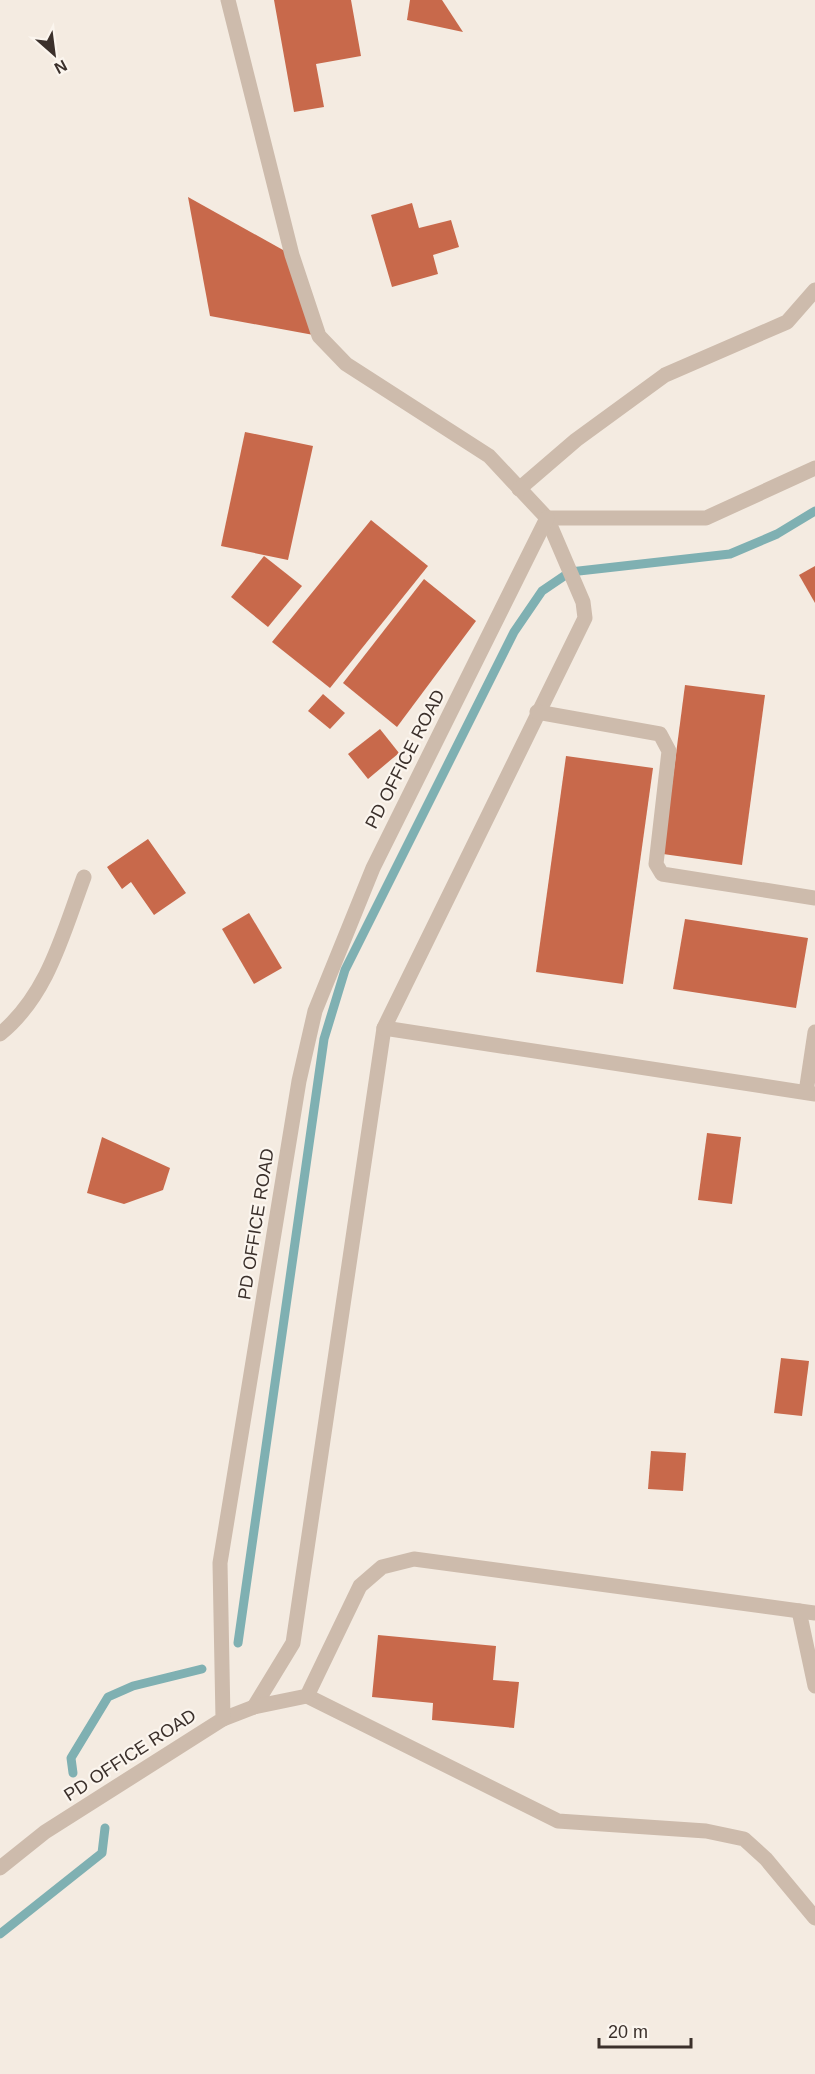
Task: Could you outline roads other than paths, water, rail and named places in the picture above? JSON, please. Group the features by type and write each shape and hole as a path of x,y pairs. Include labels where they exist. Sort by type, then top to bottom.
{"street":[{"path":"228,0 291,255 319,336 346,364 489,456 547,518 583,602 585,618 384,1028 293,1643 254,1707"},
{"path":"519,489 576,440 665,375 787,322 815,290"},
{"path":"547,518 706,518 815,468"},
{"name":"PD OFFICE ROAD","path":"0,1868 45,1832 223,1719 220,1563 299,1081 315,1011 373,868 547,518"},
{"path":"537,712 660,734 669,751 656,864 662,874 815,898"},
{"path":"0,1034 13,1023 44,981 84,878"},
{"path":"384,1028 811,1093 815,1032"},
{"path":"307,1696 360,1586 382,1567 414,1559 815,1613"},
{"path":"799,1611 815,1686"},
{"path":"223,1719 254,1707 307,1696 558,1821 706,1832 744,1839 765,1859 815,1918"}],"waterway":[{"path":"238,1643 324,1039 345,970 514,632 542,591 570,572 730,554 777,534 815,511"},
{"path":"73,1773 71,1758 108,1697 133,1686 202,1669"},
{"path":"0,1934 102,1853 105,1828"}]}
